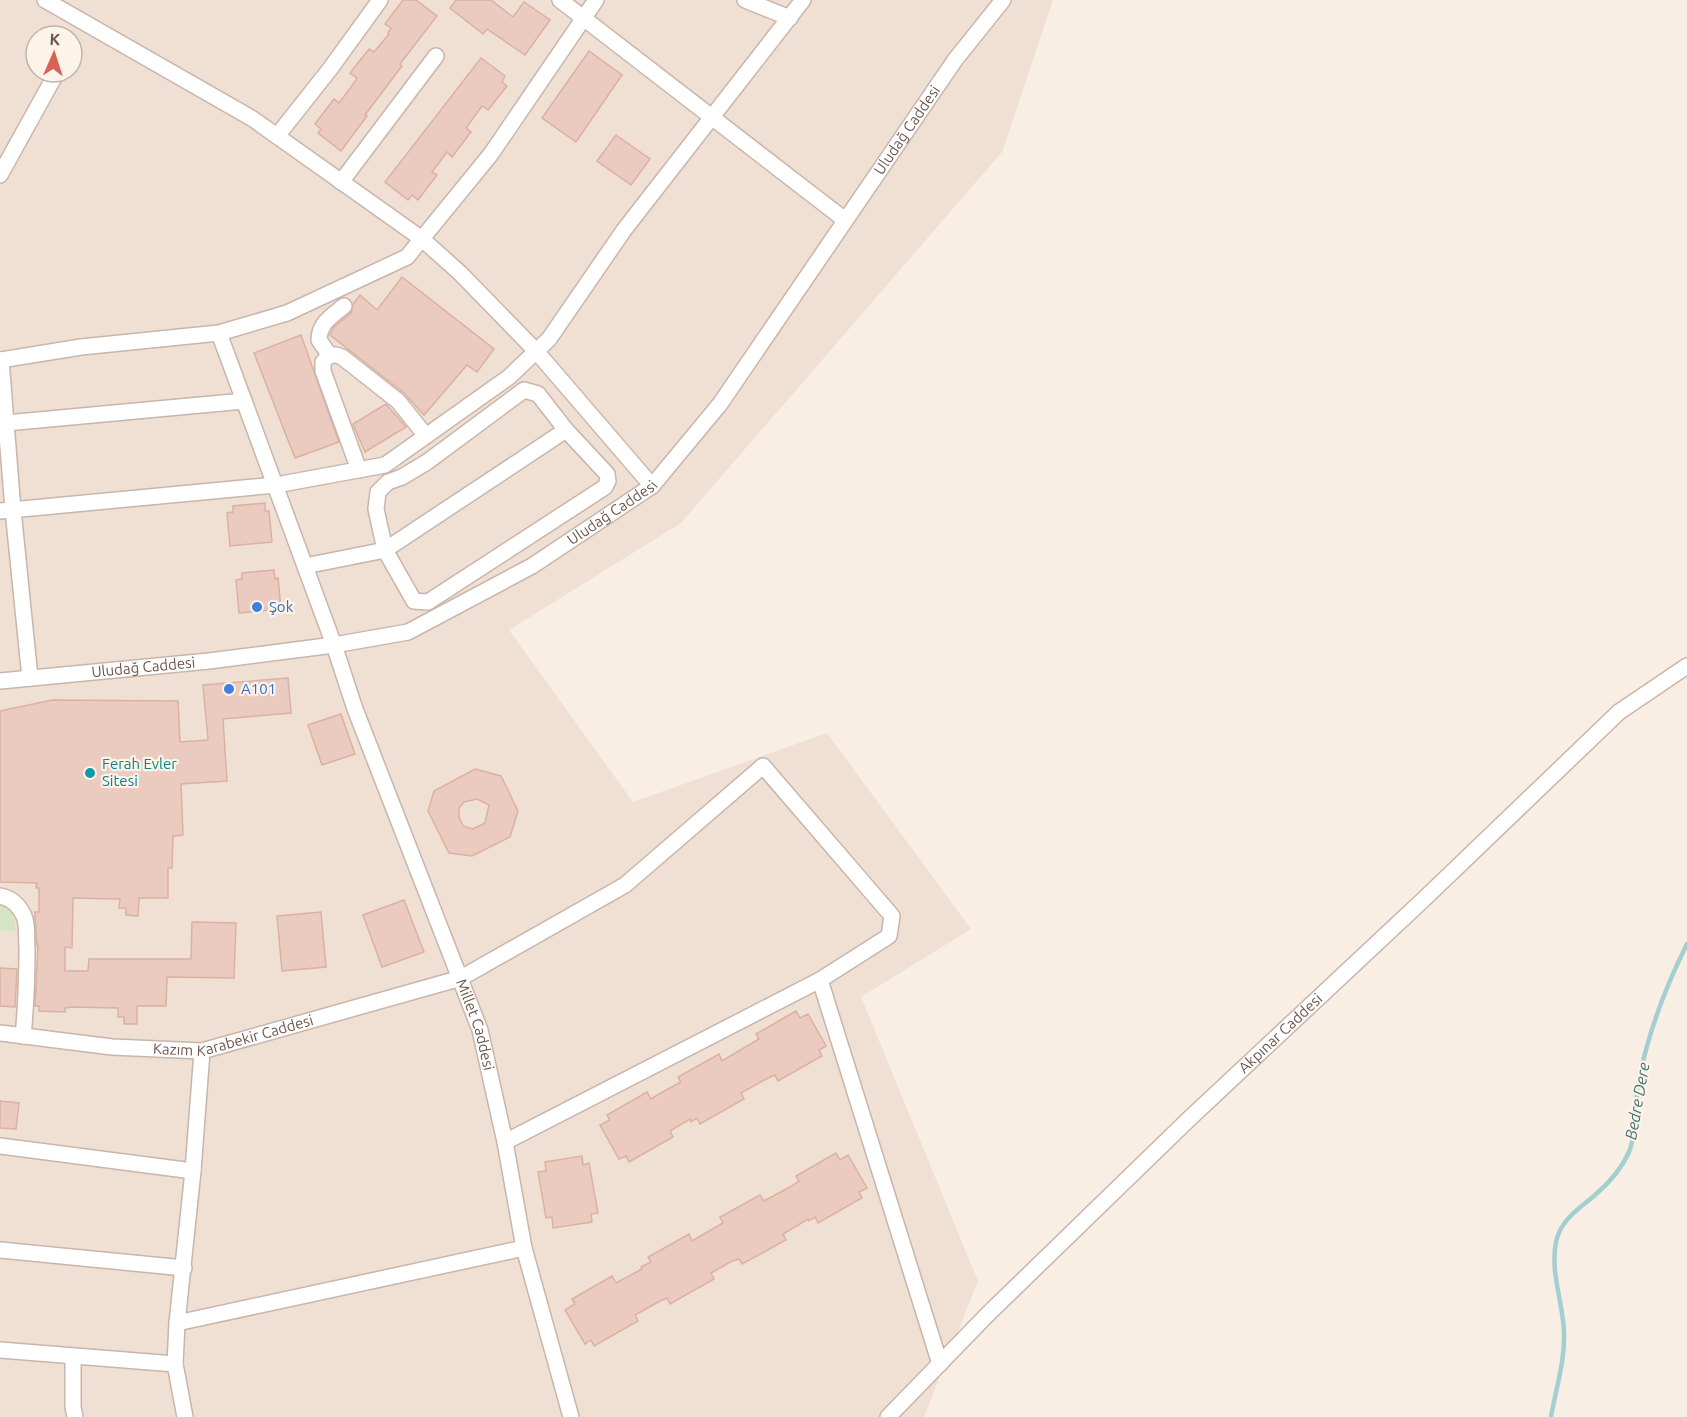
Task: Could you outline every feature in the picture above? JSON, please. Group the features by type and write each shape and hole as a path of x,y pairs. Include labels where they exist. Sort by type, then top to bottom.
{"street":[{"path":"45,0 253,119 422,239 460,273 536,351 652,486"},
{"path":"277,136 380,0"},
{"path":"560,0 845,220"},
{"path":"30,678 7,510 6,423 0,360 81,347 219,333 287,314 407,257 491,154 596,0"},
{"path":"744,0 790,18"},
{"path":"7,510 276,485 385,465 510,377 549,339 624,230 804,0"},
{"name":"Uludağ Caddesi","path":"0,681 209,661 334,645 408,632 532,566 652,486 720,404 955,60 1003,0"},
{"path":"341,182 436,56"},
{"path":"0,175 50,84"},
{"path":"330,356 319,340 320,330 324,322 344,306"},
{"name":"Millet Caddesi","path":"219,333 372,754 480,1030 505,1142 524,1248 571,1417"},
{"path":"359,470 323,371 323,362 330,356 334,354 342,357 398,401 426,436"},
{"path":"524,390 538,394 566,430 607,474 608,481 605,487 428,602 414,601 385,550 375,500 381,487 427,462 524,390"},
{"path":"6,423 244,401"},
{"path":"305,566 385,550 566,430"},
{"name":"Akpınar Caddesi","path":"888,1417 988,1314 1189,1119 1423,900 1619,712 1687,666"},
{"name":"Kazım Karabekir Caddesi","path":"0,1033 112,1047 202,1051 461,978 624,885 763,766 892,916 889,936 820,980"},
{"path":"0,896 7,897 14,902 26,921 27,994 24,1036"},
{"path":"505,1142 820,980 940,1364"},
{"path":"185,1417 175,1364 202,1051"},
{"path":"0,1146 193,1171"},
{"path":"177,1323 524,1248"},
{"path":"0,1250 184,1268"},
{"path":"0,1350 175,1364"},
{"path":"74,1357 73,1407 75,1417"}],"shaded area":[{"path":"0,0 1053,0 1002,152 681,523 509,630 633,802 827,733 971,929 861,997 978,1281 924,1417 0,1417"}],"green space":[{"path":"0,904 11,911 16,931 0,930"}],"building":[{"path":"403,0 416,0 437,16 400,64 402,66 341,151 318,133 321,129 315,124 334,99 339,103 354,83 357,78 350,73 369,49 374,52 389,34 391,28 385,24"},
{"path":"456,0 491,0 513,17 524,2 550,20 525,55 487,29 483,34 450,8"},
{"path":"589,51 622,75 576,142 542,118"},
{"path":"481,58 505,76 502,82 507,86 488,110 482,106 466,128 471,132 452,157 447,152 432,172 437,175 418,200 412,195 408,200 385,182"},
{"path":"616,135 650,159 631,185 597,161"},
{"path":"402,277 494,349 477,372 467,365 424,415 404,393 330,335 334,327 351,313 353,304 360,295 377,310"},
{"path":"301,335 339,442 295,458 254,353"},
{"path":"386,404 406,427 365,452 353,424"},
{"path":"265,503 265,511 269,511 272,542 230,546 227,513 233,512 233,506"},
{"path":"274,570 275,579 278,578 281,609 239,613 236,580 242,579 242,573"},
{"path":"288,678 291,713 223,719 227,781 181,784 183,835 173,836 172,868 168,868 168,898 139,898 138,916 126,915 126,908 119,908 120,899 73,898 72,948 65,947 65,971 88,971 89,959 191,959 192,922 236,923 234,978 167,977 166,1006 137,1006 137,1024 124,1024 124,1017 118,1017 118,1008 73,1007 65,1008 65,1012 39,1011 39,1006 35,1006 38,946 35,912 39,912 39,888 36,888 37,883 0,882 0,711 52,700 178,701 180,742 208,740 203,685"},
{"path":"341,714 355,754 322,765 308,725"},
{"path":"475,769 501,776 518,811 510,837 472,856 449,853 428,811 434,791","holes":["477,799 489,805 485,823 473,829 463,826 459,817 459,808 464,802"]},
{"path":"404,900 424,952 382,967 363,915"},
{"path":"321,912 326,967 282,971 277,916"},
{"path":"0,968 17,969 15,1007 0,1006"},
{"path":"796,1011 800,1018 808,1014 826,1046 819,1050 822,1056 778,1081 775,1075 741,1093 744,1099 700,1124 697,1118 691,1122 690,1119 670,1131 673,1137 629,1162 626,1156 619,1159 600,1125 610,1120 607,1115 647,1092 651,1099 681,1082 678,1077 719,1054 722,1061 759,1039 756,1034"},
{"path":"0,1101 19,1103 16,1129 0,1128"},
{"path":"836,1153 840,1160 848,1155 867,1188 859,1192 862,1198 818,1223 815,1217 809,1221 808,1219 783,1234 786,1240 742,1264 739,1259 732,1261 711,1273 714,1279 670,1304 667,1298 660,1301 635,1315 638,1321 594,1346 591,1340 585,1344 565,1310 575,1304 572,1299 612,1276 616,1283 642,1269 641,1267 651,1262 648,1257 689,1234 692,1241 723,1223 720,1217 760,1195 764,1201 790,1187 799,1181 796,1176"},
{"path":"582,1156 583,1165 589,1163 598,1213 591,1214 592,1222 553,1228 552,1217 546,1218 538,1172 546,1171 545,1162"}],"waterway":[{"name":"Bedre Dere","path":"1551,1417 1564,1343 1555,1265 1558,1234 1566,1221 1610,1180 1629,1152 1635,1127 1638,1085 1646,1048 1664,995 1687,944"}],"place":[{"name":"Şok","path":"257,607"},
{"name":"A101","path":"229,689"},
{"name":"Ferah Evler Sitesi","path":"90,773"}]}
